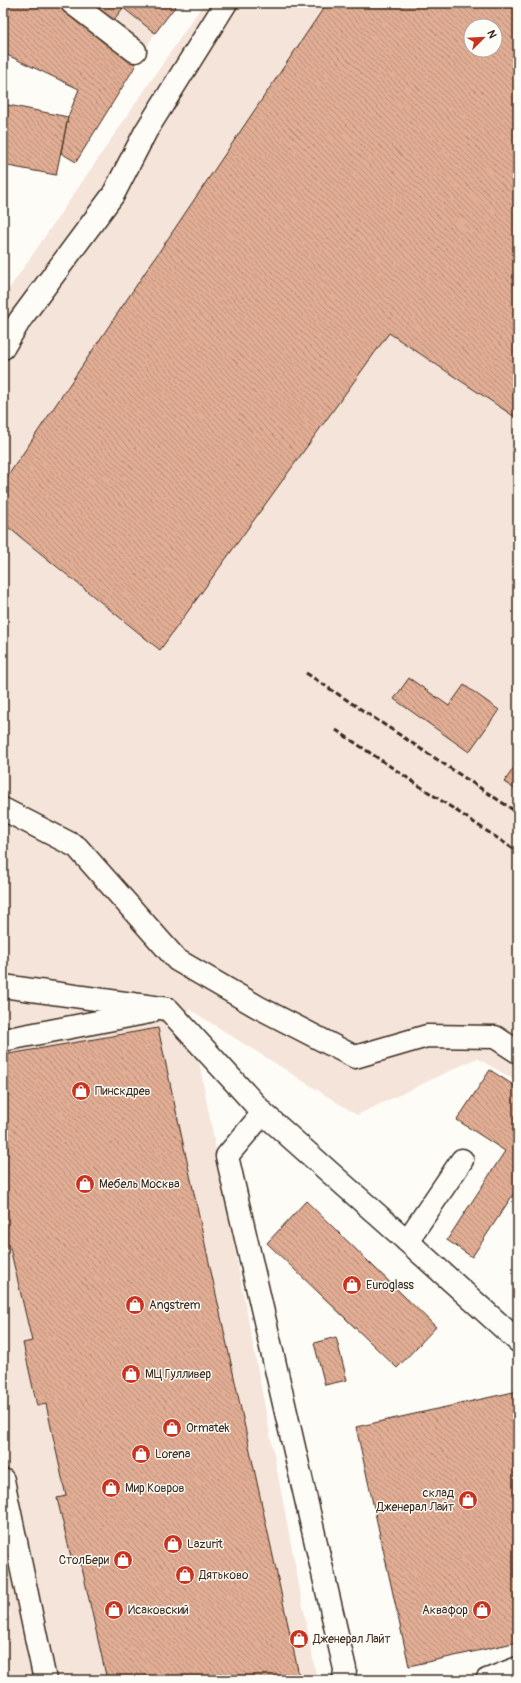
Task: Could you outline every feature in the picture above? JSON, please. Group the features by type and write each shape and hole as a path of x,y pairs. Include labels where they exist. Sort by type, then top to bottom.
{"lane":[{"path":"72,3 135,51"},
{"path":"3,348 20,320 113,195 146,131 226,3"},
{"path":"3,809 77,847 177,960 258,1007 355,1058 427,1036 495,1037 518,1052"},
{"path":"3,986 168,1009 263,1114 518,1341"},
{"path":"3,1040 168,1009"},
{"path":"263,1114 227,1156 345,1669 344,1680"},
{"path":"407,1241 462,1160"},
{"path":"3,1480 45,1680"},
{"path":"487,1680 518,1668"}],"shaded area":[{"path":"58,3 117,3 155,33 136,65"},
{"path":"204,3 518,3 518,1082 477,1058 357,1115 189,1009 317,1680 3,1680 3,1618 11,1616 3,1583 3,298"}],"building":[{"path":"3,3 58,3 136,65 76,162 61,153 68,117 79,89 3,53"},
{"path":"80,3 117,3 123,8 109,26"},
{"path":"117,3 178,3 155,33"},
{"path":"327,3 518,3 518,419 389,333 160,650 3,523 3,483"},
{"path":"3,104 68,117 56,175 3,165"},
{"path":"409,678 449,706 464,685 499,710 469,752 394,699"},
{"path":"518,762 518,791 504,782"},
{"name":"МЦ Гулливер","path":"158,1028 300,1680 107,1680 80,1559 72,1561 57,1498 66,1496 46,1404 37,1406 23,1343 32,1341 10,1248 3,1250 3,1055"},
{"path":"490,1070 518,1088 518,1187 472,1257 447,1240 505,1151 457,1120"},
{"name":"Euroglass","path":"306,1201 436,1327 397,1368 267,1243"},
{"path":"336,1337 347,1380 325,1385 314,1343"},
{"path":"518,1391 518,1642 409,1666 356,1427"}],"railway":[{"path":"306,673 518,813"},
{"path":"336,730 518,852"}],"place":[{"name":"Пинскдрев","path":"81,1091"},
{"name":"Мебель Москва","path":"85,1184"},
{"name":"Euroglass","path":"352,1285"},
{"name":"Angstrem","path":"135,1305"},
{"name":"МЦ Гулливер","path":"131,1374"},
{"name":"Ormatek","path":"172,1428"},
{"name":"Lorena","path":"141,1454"},
{"name":"Мир Ковров","path":"111,1488"},
{"name":"склад Дженерал Лайт","path":"468,1500"},
{"name":"Lazurit","path":"173,1544"},
{"name":"СтолБери","path":"123,1560"},
{"name":"Дятьково","path":"185,1575"},
{"name":"Исаковский","path":"114,1610"},
{"name":"Аквафор","path":"482,1610"},
{"name":"Дженерал Лайт","path":"299,1639"}]}
